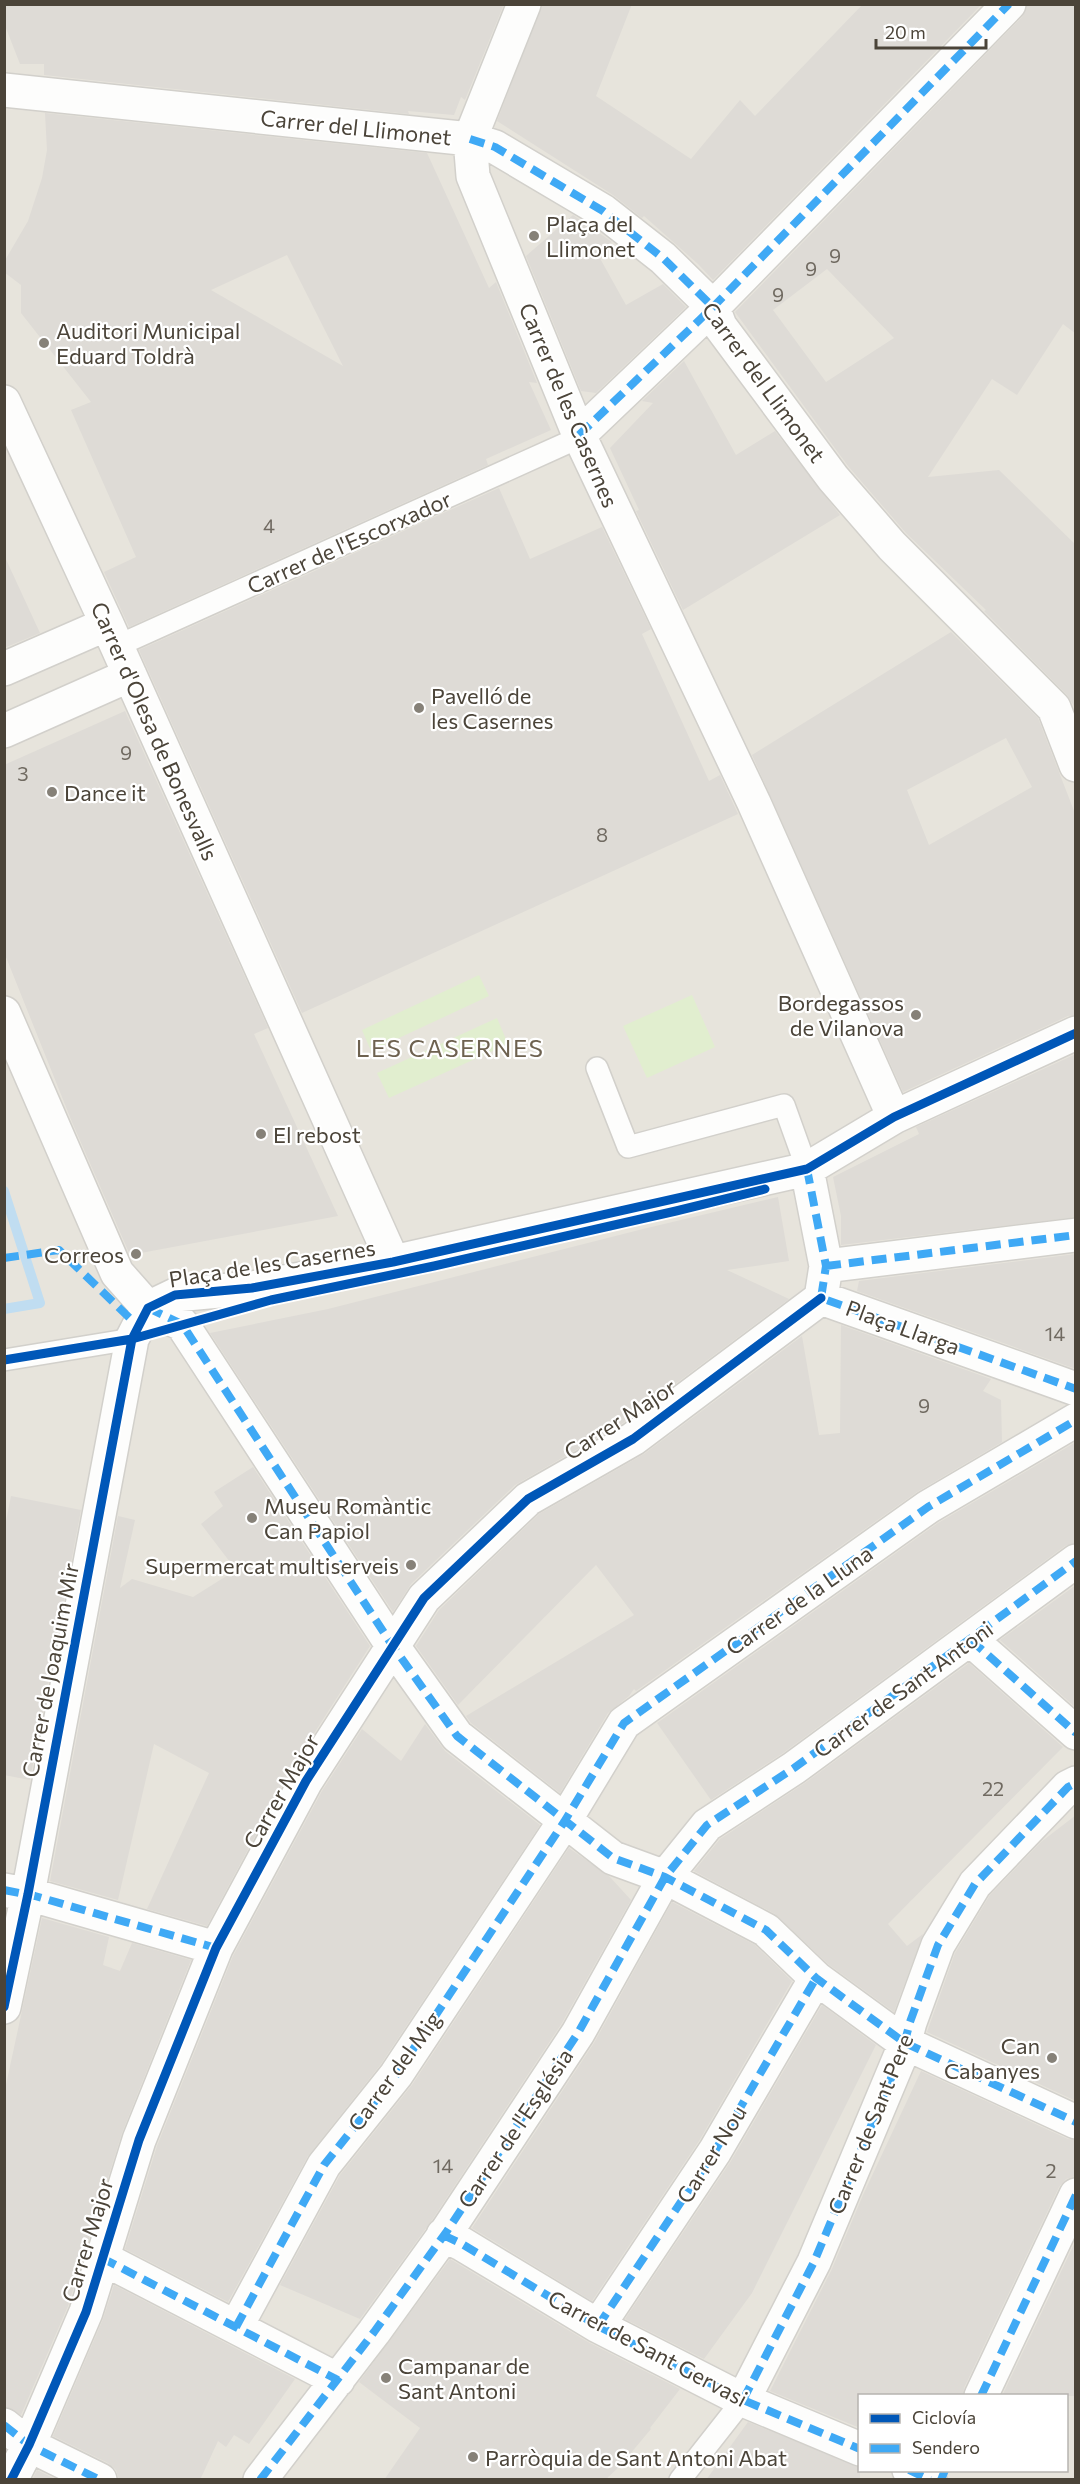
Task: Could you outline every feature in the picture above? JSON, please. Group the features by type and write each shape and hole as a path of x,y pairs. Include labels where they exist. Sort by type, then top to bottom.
{"street":[{"name":"Carrer de les Casernes","path":"524,4 470,139 473,176 579,435 750,795 894,1117"},
{"path":"579,435 713,307 1009,4"},
{"name":"Carrer del Llimonet","path":"4,90 470,139 495,147 603,211 663,258 713,307 720,326 833,478 892,546 1054,708 1076,765"},
{"name":"Carrer d'Olesa de Bonesvalls","path":"4,402 112,635 302,1062"},
{"name":"Carrer de l'Escorxador","path":"4,669 112,635"},
{"path":"4,731 130,675"},
{"path":"4,1013 117,1273 148,1308 182,1324 392,1645 457,1736 614,1858 664,1876 766,1930 816,1977 905,2043 1076,2122"},
{"name":"Plaça de les Casernes","path":"132,1339 148,1308 175,1295 252,1288 393,1262 807,1169 894,1117 1076,1033"},
{"name":"Plaça de les Casernes","path":"302,1062 393,1262"},
{"name":"Plaça Llarga","path":"807,1169 826,1266 821,1298 1076,1389"},
{"path":"826,1266 1076,1235"},
{"name":"Carrer Major","path":"11,2480 29,2445 86,2312 140,2140 216,1948 306,1781 424,1598 528,1499 633,1439 821,1298"},
{"name":"Carrer de Joaquim Mir","path":"4,2007 16,1892 132,1339"},
{"name":"Carrer de la Lluna","path":"557,1814 624,1723 928,1507 1076,1420"},
{"name":"Carrer de Sant Antoni","path":"664,1876 707,1825 794,1768 1076,1561"},
{"path":"971,1640 1076,1733"},
{"name":"Carrer de Sant Pere","path":"743,2400 814,2262 905,2043 910,2022 938,1945 975,1884 1068,1787 1076,1783"},
{"name":"Carrer del Mig","path":"236,2327 324,2165 396,2075 557,1814"},
{"name":"Carrer de l'Església","path":"260,2480 374,2332 443,2235 578,2033 664,1876"},
{"path":"16,1892 216,1948"},
{"name":"Carrer Nou","path":"598,2326 715,2151 816,1977"},
{"path":"982,2394 1076,2195"},
{"name":"Carrer de Sant Gervasi","path":"443,2235 462,2244 598,2326 743,2400 858,2448"},
{"path":"102,2258 338,2380"},
{"path":"4,2424 29,2445 100,2480"},
{"path":"913,2472 930,2480"}],"lane":[{"name":"Carrer de l'Escorxador","path":"112,635 567,443 579,435"},
{"path":"597,1068 628,1147 784,1105 807,1169"},
{"path":"4,1360 132,1339"},
{"name":"Carrer de Sant Pere","path":"680,2480 743,2400"}],"shaded area":[{"path":"5,5 1075,5 1075,2479 5,2480"}],"green space":[{"path":"479,975 489,996 371,1051 362,1030"},
{"path":"692,995 715,1047 647,1078 623,1026"},
{"path":"497,1018 508,1044 389,1098 377,1073"}],"building":[{"path":"4,4 504,4 465,100 461,97 454,115 408,111 409,114 44,75 44,64 20,64 4,23"},
{"path":"542,4 632,4 596,96 691,159 740,100 755,116 863,4 982,4 713,280 644,216 642,218 613,195 497,121"},
{"path":"1027,4 1076,4 1076,334 1063,324 1017,395 992,379 928,477 999,470 1076,545 1076,709 1067,695 984,611 986,610 906,533 848,466 735,312 1022,17","holes":["827,269 894,338 826,382 773,310"]},
{"path":"45,113 427,153 489,288 496,282 537,383 529,382 551,430 486,459 488,465 129,627 104,572 136,557 71,410 91,402 21,313 21,285 4,272 4,262 28,221 42,178 47,150","holes":["287,255 343,366 211,290"]},
{"path":"573,215 612,242 597,253 626,305 663,284 686,307 596,393 581,391 526,256"},
{"path":"684,361 736,455 775,431 840,515 683,610 636,511 639,510 610,448 653,403 642,401"},
{"name":"Pavelló de les Casernes","path":"499,488 530,559 602,527 651,629 642,634 709,781 720,775 738,814 302,1013 139,650"},
{"path":"4,555 40,633 4,648"},
{"path":"951,632 1038,718 1076,816 1076,1015 1068,1016 903,1092 752,755","holes":["1006,738 1032,787 929,845 907,790"]},
{"path":"125,711 268,1028 254,1034 338,1216 130,1255 72,1122 4,952 4,765"},
{"path":"1076,1054 1076,1217 841,1245 841,1216 833,1177 919,1134 916,1127"},
{"path":"778,1197 789,1261 727,1270 789,1299 623,1423 515,1485 411,1584 393,1612 210,1333 328,1309"},
{"path":"1076,1254 1076,1369 857,1291 859,1281"},
{"path":"841,1325 991,1379 983,1391 1001,1400 1002,1442 917,1492 636,1691 634,1689 608,1713 560,1793 471,1723 466,1716 634,1615 596,1565 458,1705 416,1646 439,1610 539,1514 644,1454 802,1336 819,1435 840,1433"},
{"path":"1076,1442 1076,1543 1065,1546 783,1753 711,1800 657,1723 938,1523"},
{"path":"253,1467 370,1646 290,1771 207,1926 147,1909 209,1773 154,1744 118,1900 50,1881 118,1516 135,1520 120,1588 132,1579 193,1597 236,1570 201,1524 223,1506 214,1492"},
{"path":"11,1496 81,1510 30,1780 4,1775 4,1531"},
{"path":"1076,1585 1076,1708 1000,1640"},
{"path":"969,1663 1063,1747 888,1924 907,1946 923,1934 894,2012 828,1964 775,1914 694,1871 720,1839 805,1783"},
{"path":"425,1724 445,1751 540,1825 381,2064 308,2156 228,2302 125,2249 157,2146 233,1956 322,1791 362,1729 401,1761"},
{"path":"1076,1815 1076,2101 927,2032 955,1953 990,1895 1041,1842"},
{"path":"569,1848 610,1877 631,1900 562,2023 432,2220 360,2319 280,2285 340,2175 412,2085"},
{"path":"672,1902 755,1945 792,1981 699,2141 592,2301 472,2228 594,2043"},
{"path":"42,1918 109,1937 103,1965 120,1971 132,1943 191,1960 122,2133 68,2306 21,2415 4,2407 4,2094"},
{"path":"822,2005 876,2045 752,2293 704,2359 625,2319 731,2161"},
{"path":"921,2071 1068,2139 1076,2140 1076,2176 1066,2179 1059,2187 964,2388 963,2394 858,2394 858,2427 770,2391 831,2271 863,2195"},
{"path":"1076,2240 1076,2396 1003,2394"},
{"path":"450,2259 588,2342 680,2389 651,2429 605,2480 384,2480 420,2428 359,2382"},
{"path":"114,2285 295,2379 249,2444 234,2435 226,2447 218,2441 200,2480 119,2480 116,2470 108,2463 53,2436 103,2319"},
{"path":"748,2422 858,2466 858,2472 860,2472 860,2480 706,2480"},
{"path":"37,2470 57,2480 32,2480"}],"waterway":[{"path":"4,1191 40,1303 4,1309"}],"marked path":[{"path":"579,435 713,307 1009,4"},
{"path":"470,139 495,147 603,211 663,258 713,307"},
{"path":"807,1169 826,1266 821,1298 1076,1389"},
{"path":"826,1266 1076,1235"},
{"path":"4,1258 59,1250 138,1326"},
{"path":"148,1308 182,1324 392,1645 457,1736 613,1858 665,1877 766,1930 816,1978 905,2043 1076,2122"},
{"path":"236,2327 324,2165 396,2075 564,1822 624,1723 928,1507 1076,1420"},
{"path":"260,2480 374,2332 447,2231 578,2033 665,1877 707,1825 794,1768 1076,1561"},
{"path":"971,1640 1076,1733"},
{"path":"743,2400 814,2262 902,2052 910,2022 938,1945 975,1884 1068,1787 1076,1783"},
{"path":"4,1890 35,1896 216,1948"},
{"path":"598,2326 715,2151 816,1978"},
{"path":"982,2394 1076,2195"},
{"path":"443,2235 462,2244 598,2326 743,2400 858,2448"},
{"path":"102,2258 338,2380"},
{"path":"4,2425 29,2445 100,2480"},
{"path":"913,2472 930,2480"},
{"path":"941,2480 944,2472"}],"cycle path":[{"path":"4,2007 28,1894 132,1339 148,1308 175,1295 252,1288 393,1262 807,1169 894,1117 1076,1033"},
{"path":"4,1360 132,1339 271,1300 434,1266 765,1189"},
{"path":"11,2480 29,2445 86,2312 139,2140 216,1948 306,1781 424,1598 528,1499 633,1439 821,1298"}],"place":[{"name":"Plaça del Llimonet","path":"534,236"},
{"name":"Auditori Municipal Eduard Toldrà","path":"44,343"},
{"name":"Pavelló de les Casernes","path":"419,708"},
{"name":"Dance it","path":"52,792"},
{"name":"Bordegassos de Vilanova","path":"916,1015"},
{"name":"El rebost","path":"261,1134"},
{"name":"Correos","path":"136,1254"},
{"name":"Museu Romàntic Can Papiol","path":"252,1518"},
{"name":"Supermercat multiserveis","path":"411,1565"},
{"name":"Can Cabanyes","path":"1052,2058"},
{"name":"Campanar de Sant Antoni","path":"386,2378"},
{"name":"Parròquia de Sant Antoni Abat","path":"473,2457"}],"district":[{"name":"LES CASERNES","path":"450,1047"}]}
